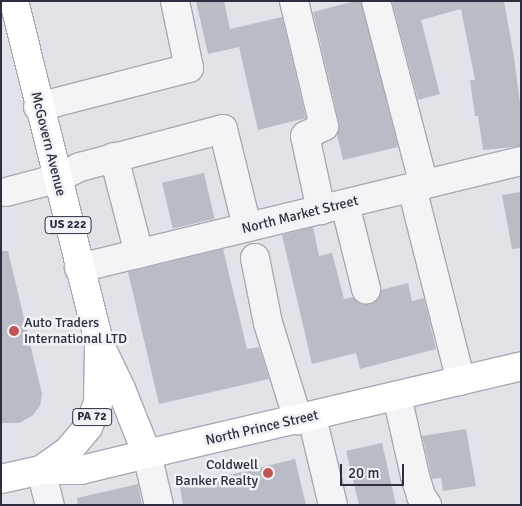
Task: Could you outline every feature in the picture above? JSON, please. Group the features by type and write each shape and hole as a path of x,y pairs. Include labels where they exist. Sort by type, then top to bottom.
{"main road":[{"name":"McGovern Avenue","path":"14,1 38,107 98,343 121,389 147,454"},
{"name":"PA 72","path":"41,470 68,451 88,427 98,403 98,343"},
{"name":"North Prince Street","path":"1,479 41,470 81,470 521,366"}],"street":[{"path":"38,107 190,68 175,1"},
{"path":"294,1 324,126 305,136 366,289"},
{"path":"376,1 411,188 455,382"},
{"path":"6,192 56,179 80,166 223,129 248,228"},
{"path":"114,157 139,254"},
{"name":"North Market Street","path":"79,268 521,161"},
{"path":"254,258 268,322 305,418 333,505"},
{"path":"397,396 415,476 421,496 427,505"},
{"path":"147,454 159,505"},
{"path":"41,470 50,505"}],"building":[{"path":"196,1 224,1 230,29 282,17 306,118 258,130 239,47 208,54"},
{"path":"361,1 398,147 343,160 337,135 339,122 313,12"},
{"path":"392,1 504,1 521,111 521,146 483,150 478,116 475,116 470,80 475,80 461,9 421,20 440,94 418,100"},
{"path":"204,173 215,219 173,228 162,183"},
{"path":"521,192 521,248 512,249 502,195"},
{"path":"313,227 319,256 332,253 344,299 353,297 361,304 369,304 377,300 381,290 408,283 412,301 424,298 436,349 360,369 356,353 312,364 282,235"},
{"path":"223,249 247,349 259,347 269,379 159,404 128,272"},
{"name":"Auto Traders International LTD","path":"1,251 8,251 42,394 40,406 32,416 19,423 1,423"},
{"path":"466,429 476,486 443,491 441,478 432,479 422,436"},
{"path":"382,443 396,505 359,505 346,451"},
{"name":"Coldwell Banker Realty","path":"295,459 306,505 183,505 180,487"},
{"path":"138,484 142,505 78,505 77,498"}],"place":[{"name":"Auto Traders International LTD","path":"14,331"},
{"name":"Coldwell Banker Realty","path":"268,473"}]}
